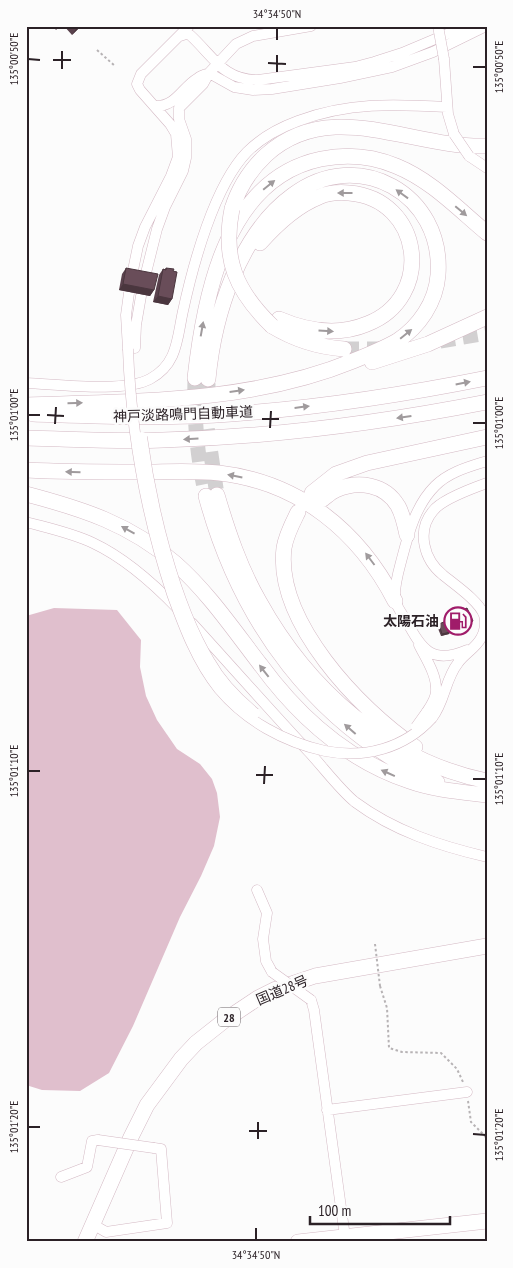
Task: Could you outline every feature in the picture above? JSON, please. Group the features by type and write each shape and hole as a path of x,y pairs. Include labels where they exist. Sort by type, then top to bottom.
{"highway":[{"path":"344,349 299,341 275,322 244,288 238,277 229,250 229,222 242,183 261,160 286,140 311,130 360,128 454,144 485,146"},
{"path":"312,377 358,360 398,340 415,326 430,304 437,280 438,251 430,225 413,202 390,185 364,177 338,176 315,182 292,195 270,217 249,247 229,288 202,378 200,337 209,296 226,244 244,211 253,199 276,179 294,168 315,161 356,157 383,161 422,180 487,234"},
{"path":"229,288 241,268 269,233 297,209 321,196 343,192 367,196 378,201 396,216 409,236 412,260 408,283 403,294 385,314 374,322 348,330 334,331 304,328 275,322"},
{"path":"26,405 144,401 267,387 362,365 410,350 487,317"},
{"name":"神戸淡路鳴門自動車道","path":"26,414 162,417 230,414 360,400 428,390 487,378"},
{"name":"神戸淡路鳴門自動車道","path":"26,438 162,440 233,437 362,424 429,414 487,402"},
{"path":"407,535 398,506 381,489 370,485 353,485 317,496 336,474 367,463 487,437"},
{"path":"26,470 212,472 268,484 310,505 350,536 375,566 395,601"},
{"path":"26,494 81,509 108,519 152,545 174,563 210,599 277,687 313,725 333,741 372,765 409,782 487,795"},
{"path":"469,793 436,781 383,753 335,716 296,676 263,630 236,582 214,527 211,496 258,601 289,647 318,682 344,708 382,738 428,763 466,777 487,781"},
{"path":"302,515 288,533 284,547 284,562 288,590 299,619 307,633 346,686 376,717 391,730 430,757 466,777"},
{"name":"国道28号","path":"85,1242 147,1105 181,1059 196,1043 225,1020 276,989 315,976 487,946"},
{"path":"298,1242 487,1221"}],"street":[{"path":"132,275 144,227 172,176 178,157 176,134 170,124 140,90 137,84 138,78 190,26"},
{"path":"155,106 171,103 198,78 209,73 236,44 248,37 311,26"},
{"path":"438,26 444,58 447,107 454,134 469,156 487,168"},
{"path":"209,73 234,87 246,90 266,90 340,78 392,67 433,52 466,26"},
{"path":"180,36 190,35 229,73 240,79 258,80 354,67 446,41 486,26"},
{"path":"227,53 224,64 229,73"},
{"path":"145,277 157,229 186,158 186,139 178,112 181,106 203,84 209,73 212,64 209,54"},
{"path":"26,383 121,387 147,380 166,365 176,348 191,279 205,233 222,189 231,172 247,152 265,136 283,126 342,108 385,104 447,107"},
{"path":"129,293 126,315 143,443 154,502 174,576 195,634 210,664 246,705 271,724 305,740 325,744 364,746 383,743 401,736 429,716 442,702 451,676 458,663 482,638 485,629 484,616 477,605 434,567 425,550 423,535 433,510 449,500 487,483"},
{"path":"132,349 141,296"},
{"path":"429,716 436,691 432,672 395,601 397,578 407,535 420,508 436,485 452,473 487,461"},
{"path":"26,522 92,542 118,556 147,580 193,624 353,800 394,826 426,840 456,850 487,857"},
{"path":"417,642 434,655 441,657 450,656 487,642"},
{"path":"257,890 267,913 262,939 266,962 272,972 311,1000 314,1010 344,1237"},
{"path":"327,1110 467,1092"},
{"path":"61,1176 87,1167 92,1141 98,1140 162,1148 168,1223 106,1232 94,1225"}],"path":[{"path":"97,50 115,66"},
{"path":"375,944 380,986 387,1008 389,1048 402,1052 441,1053 457,1069 467,1092 471,1122 487,1140"}],"shaded area":[{"path":"54,608 117,610 141,640 140,667 146,696 157,720 177,749 200,764 212,779 217,793 220,817 214,846 201,876 180,917 133,1026 109,1073 80,1091 42,1090 26,1085 26,616"}],"building":[{"path":"126,268 158,274 154,290 123,284"},
{"path":"166,268 174,269 173,271 177,272 172,299 158,296 163,269 166,270"},
{"path":"467,608 473,621 456,628 455,625 452,626 450,620 453,618 451,614"},
{"path":"446,621 450,632 442,634 439,624"}],"tunnel":[{"path":"440,341 487,333"},
{"path":"344,349 380,349"},
{"path":"195,378 197,437 200,467 206,496"},
{"path":"208,383 207,427 217,495"}],"place":[{"name":"太陽石油","path":"458,621"}]}
